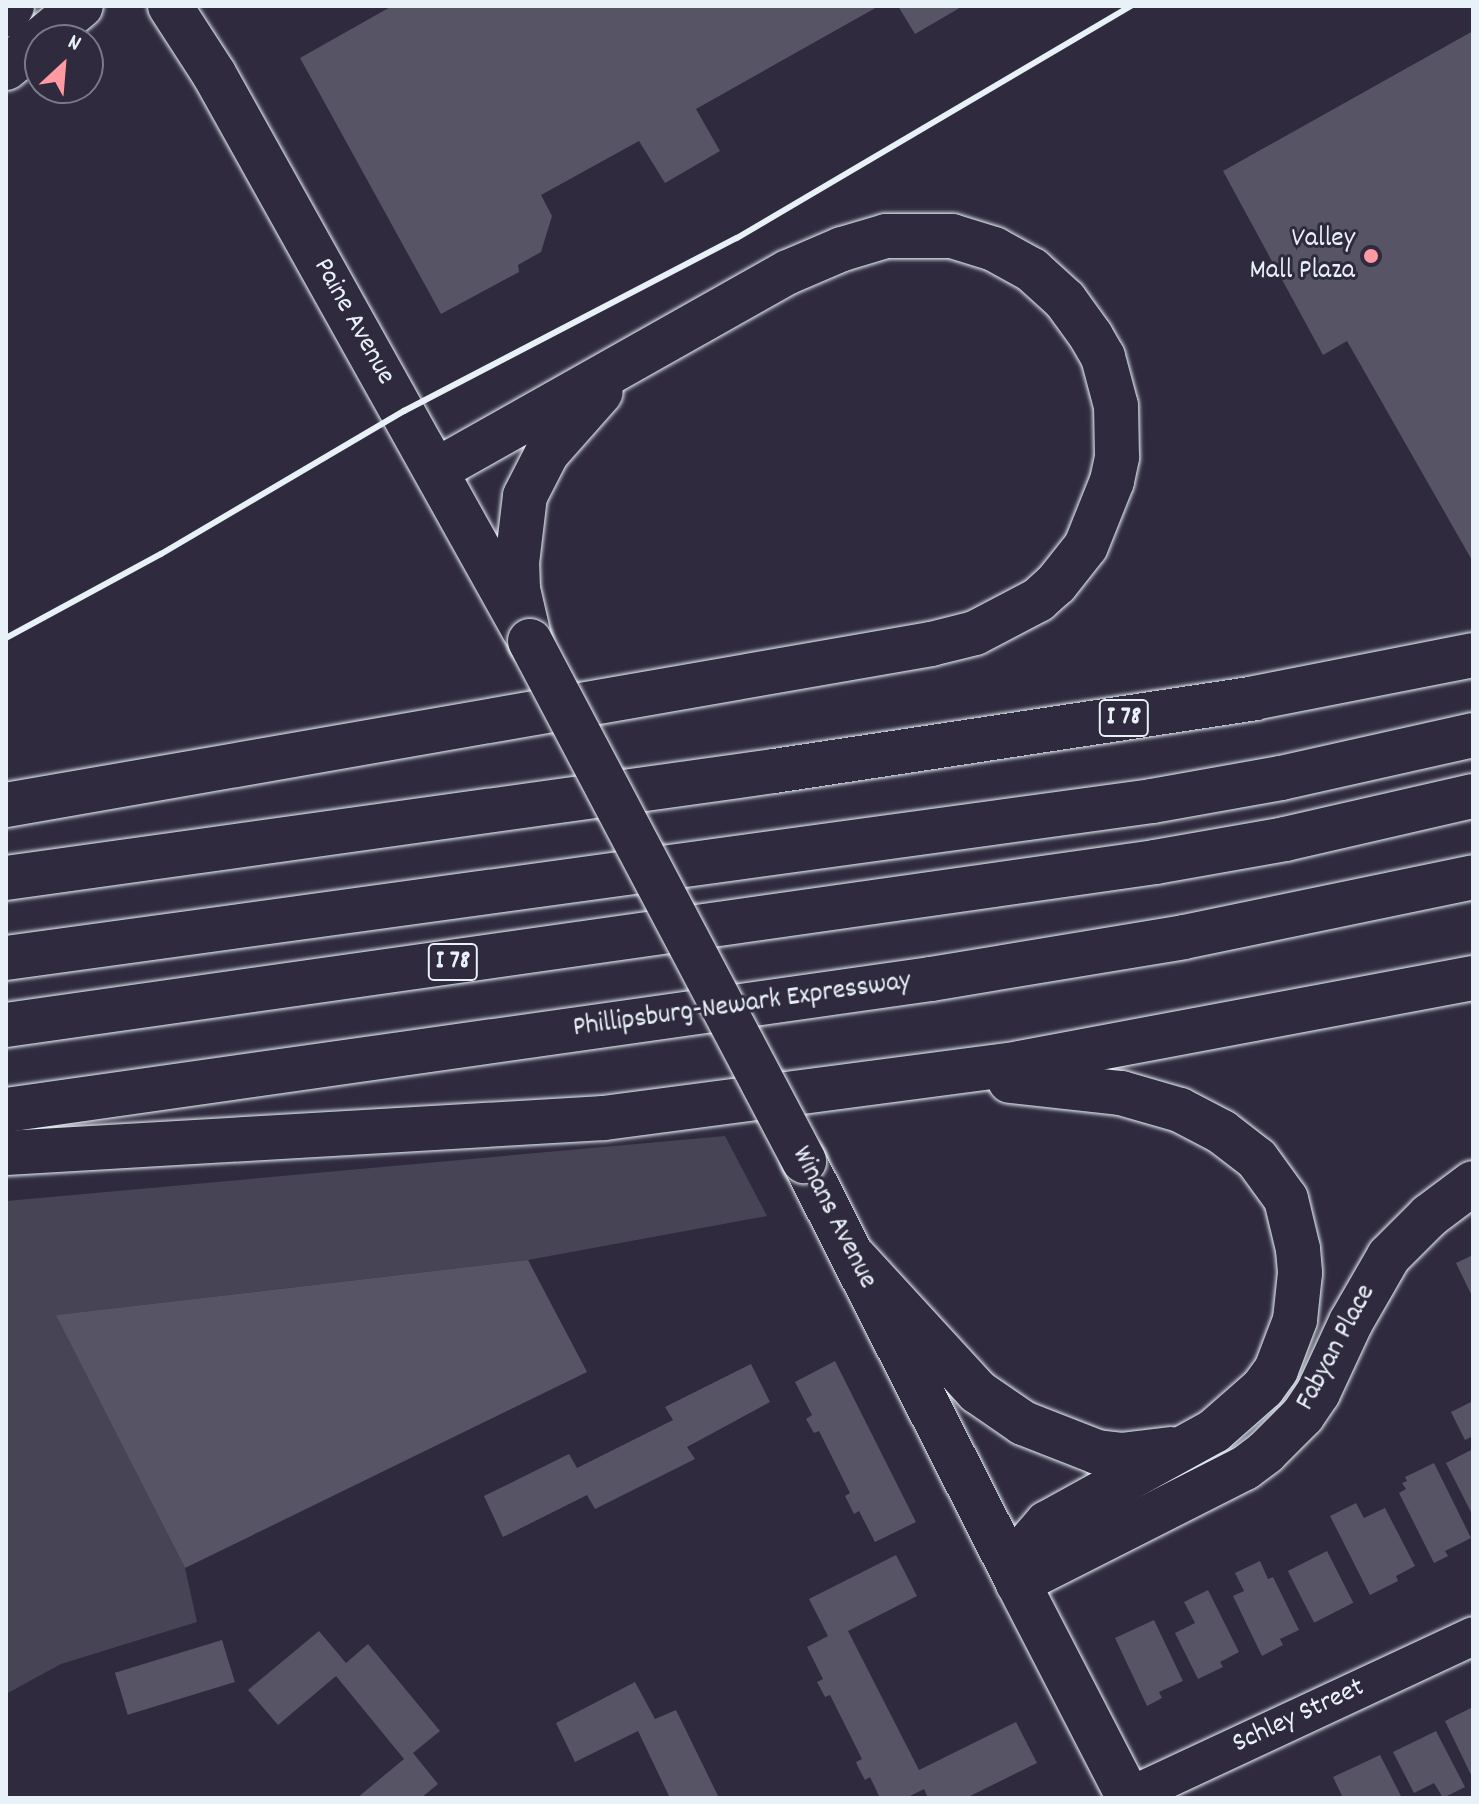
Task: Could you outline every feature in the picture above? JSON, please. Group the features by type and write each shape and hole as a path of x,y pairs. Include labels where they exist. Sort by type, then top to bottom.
{"main road":[{"path":"6,15 12,6"},
{"path":"6,68 81,6"},
{"name":"Paine Avenue","path":"170,6 214,74 530,641"},
{"path":"6,805 975,633 1018,613 1056,584 1086,546 1106,504 1117,457 1117,432 1111,382 1103,357 1079,317 1049,283 1012,258 984,246 929,233 864,240 788,272 437,470"},
{"path":"530,641 518,589 517,541 525,496 534,473 584,409 661,343"},
{"name":"Winans Avenue","path":"530,641 855,1258 1128,1798"},
{"name":"I 78","path":"6,878 790,769 1223,703 1382,676 1473,655"},
{"name":"I 78","path":"6,958 1124,806 1281,778 1473,735"},
{"name":"I 78","path":"6,1025 1155,862 1285,839 1473,796"},
{"name":"Phillipsburg-Newark Expressway","path":"6,1110 959,974 1283,919 1473,877"},
{"path":"6,1153 604,1118 1019,1063 1473,978"},
{"path":"924,1076 1060,1084 1155,1101 1222,1132 1257,1159 1286,1199 1298,1249 1295,1320 1276,1370 1263,1388 1214,1431 1047,1523 1026,1547 1018,1583"},
{"name":"Fabyan Place","path":"1018,1583 1245,1468 1266,1452 1287,1433 1318,1393 1351,1322 1389,1256 1429,1216 1473,1183"},
{"path":"855,1258 978,1392 1023,1423 1074,1445 1121,1455 1167,1450 1214,1431"}],"street":[{"name":"Schley Street","path":"1128,1798 1473,1636"}],"shaded area":[{"path":"725,1136 767,1216 528,1260 57,1315 185,1568 197,1622 61,1664 6,1694 6,1201"}],"building":[{"path":"392,6 879,6 696,109 720,151 665,183 639,141 541,195 552,216 541,252 518,265 519,272 441,314 300,58"},
{"path":"898,6 963,6 915,34"},
{"name":"Valley Mall Plaza","path":"1473,31 1473,562 1347,341 1323,355 1223,171"},
{"path":"1473,1255 1473,1298 1456,1263"},
{"path":"528,1260 587,1372 185,1568 56,1315"},
{"path":"835,1361 916,1522 875,1542 859,1511 854,1514 845,1496 850,1493 819,1431 814,1433 806,1419 812,1415 795,1382"},
{"path":"751,1364 770,1402 687,1447 695,1459 595,1509 587,1495 503,1537 484,1496 569,1454 577,1468 673,1420 665,1407"},
{"path":"1473,1401 1473,1436 1465,1440 1451,1412"},
{"path":"1473,1449 1473,1516 1446,1463"},
{"path":"1434,1463 1471,1538 1445,1551 1448,1556 1434,1563 1399,1493 1406,1489 1402,1483 1407,1481 1405,1477"},
{"path":"1356,1503 1364,1518 1385,1508 1415,1566 1396,1576 1398,1581 1370,1595 1330,1516"},
{"path":"1327,1551 1353,1603 1314,1623 1288,1571"},
{"path":"896,1555 917,1596 848,1631 919,1770 1016,1722 1037,1763 966,1798 928,1798 924,1789 906,1798 880,1798 870,1777 865,1780 858,1767 856,1762 862,1759 830,1695 825,1697 817,1682 823,1679 807,1647 828,1636 809,1599"},
{"path":"1260,1561 1268,1579 1273,1577 1299,1630 1280,1639 1283,1645 1262,1656 1233,1596 1244,1591 1235,1573"},
{"path":"1208,1590 1239,1652 1220,1662 1223,1667 1198,1679 1175,1633 1195,1623 1184,1602"},
{"path":"1154,1620 1183,1681 1159,1692 1162,1698 1147,1706 1115,1638"},
{"path":"319,1631 346,1663 368,1644 440,1731 413,1753 438,1784 421,1798 357,1798 404,1759 336,1676 278,1725 248,1690"},
{"path":"222,1640 235,1682 128,1715 115,1673"},
{"path":"635,1682 655,1719 676,1710 719,1798 670,1798 638,1731 575,1762 556,1723"},
{"path":"1473,1707 1473,1779 1445,1721"},
{"path":"1436,1731 1465,1787 1443,1798 1434,1783 1414,1793 1393,1752"},
{"path":"1380,1755 1402,1798 1343,1798 1333,1777"}],"railway":[{"path":"6,638 161,554 404,411 737,238 1131,6"}],"place":[{"name":"Valley Mall Plaza","path":"1371,256"}]}
